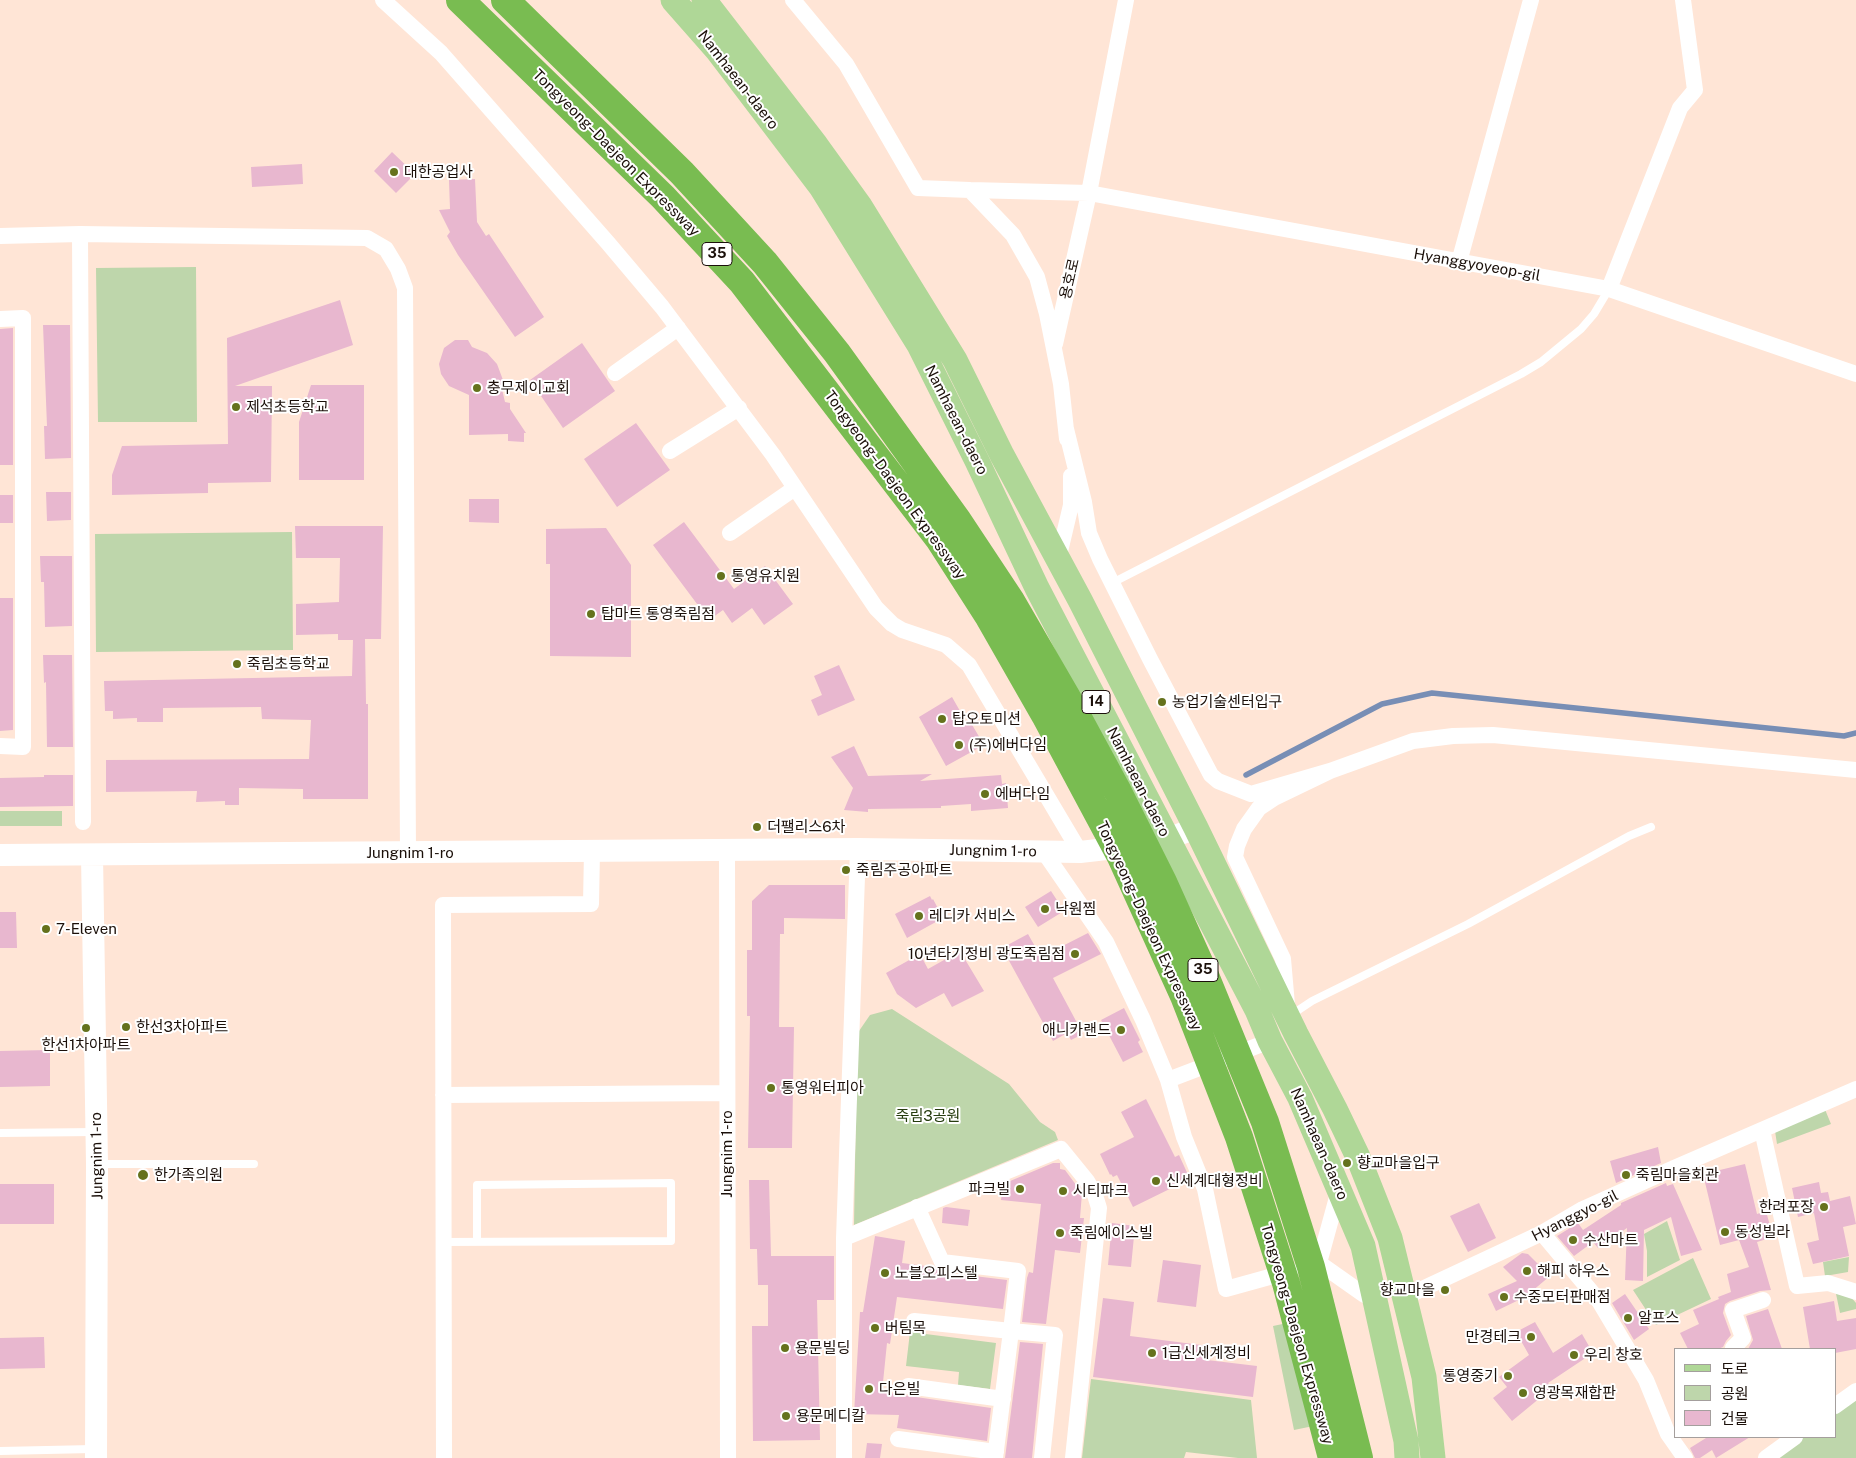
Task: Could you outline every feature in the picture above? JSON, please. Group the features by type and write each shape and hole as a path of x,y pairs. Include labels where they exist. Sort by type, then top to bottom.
{"highway":[{"name":"Tongyeong–Daejeon Expressway","path":"460,0 663,197 742,282 939,540 990,617 1046,715 1121,857 1184,996 1239,1138 1284,1274 1332,1458"},
{"name":"Tongyeong–Daejeon Expressway","path":"504,0 682,173 765,263 837,353 958,521 1011,601 1113,784 1163,882 1204,973 1265,1122 1312,1267 1359,1458"}],"main road":[{"name":"Namhaean-daero","path":"673,0 716,50 821,187 919,345 977,461 1037,588 1257,1010 1270,1041 1300,1098 1363,1246 1406,1441 1407,1458"},
{"name":"Namhaean-daero","path":"704,0 816,145 860,206 955,360 1002,455 1196,828 1358,1157 1390,1238 1424,1376 1433,1458"}],"street":[{"path":"383,0 441,53 608,243 678,328 739,408 876,608 892,624 902,630 946,645 969,665 1080,852"},
{"name":"Hyanggyoyeop-gil","path":"793,0 846,64 918,188 1089,193 1609,289 1856,374"},
{"name":"용호로","path":"1058,560 1071,505 1071,468 1061,384 1054,349 1089,193 1126,0"},
{"path":"1459,262 1531,0"},
{"path":"1609,289 1680,108 1694,90 1683,0"},
{"path":"970,190 1013,235 1037,277 1054,349"},
{"path":"0,236 80,234 367,238 386,249 398,269 405,288 408,853"},
{"path":"80,234 83,822"},
{"path":"0,319 23,318 23,747 0,746"},
{"path":"615,373 678,328"},
{"path":"670,451 739,408"},
{"path":"1066,429 1084,502 1089,532 1150,659 1211,775 1218,781 1239,791 1251,794 1330,771"},
{"path":"730,533 795,488"},
{"path":"1288,1017 1283,959 1235,857 1244,829 1259,808 1274,798 1330,771 1413,741 1453,736 1483,735 1856,770"},
{"name":"Jungnim 1-ro","path":"0,855 858,849 1080,852 1133,846 1167,839 1196,828"},
{"path":"844,1458 844,1238 858,849"},
{"name":"Jungnim 1-ro","path":"727,850 728,1458"},
{"path":"444,1458 443,905 591,904 592,851"},
{"path":"1044,852 1106,942 1143,1020 1168,1080 1184,1137 1205,1189 1226,1289 1319,1263"},
{"name":"Jungnim 1-ro","path":"92,854 97,1164 96,1453"},
{"path":"1168,1080 1270,1041"},
{"name":"Hyanggyo-gil","path":"1405,1296 1542,1233 1584,1209 1856,1089"},
{"path":"443,1096 727,1093"},
{"path":"1762,1130 1797,1286 1828,1283 1856,1292"},
{"path":"844,1238 1061,1149 1079,1170 1095,1195 1099,1208 1073,1458"},
{"path":"1319,1263 1339,1190"},
{"path":"898,1439 996,1455 1018,1271 942,1262 917,1207"},
{"path":"1542,1233 1599,1301 1646,1380 1668,1434 1685,1458"},
{"path":"1319,1263 1363,1294 1375,1300"},
{"path":"1733,1348 1743,1338 1733,1310 1763,1300"},
{"path":"914,1321 1055,1335 1042,1458"},
{"path":"908,1386 1003,1399"},
{"path":"1836,1405 1856,1390"},
{"path":"1766,1458 1777,1442 1791,1438"}],"lane":[{"path":"1112,583 1541,362 1581,329 1594,314 1609,289"},
{"path":"1288,1017 1312,1000 1468,924 1629,836 1651,827"},
{"path":"0,1133 96,1132"},
{"path":"97,1164 254,1164"},
{"path":"443,1242 671,1240 671,1183 477,1185 477,1241"},
{"path":"0,1451 96,1453"}],"green space":[{"path":"196,267 197,422 98,422 96,268"},
{"path":"292,532 293,650 96,652 95,534"},
{"path":"0,811 62,811 62,826 0,826"},
{"name":"죽림3공원","path":"892,1009 1009,1084 1040,1122 1055,1132 1058,1140 854,1225 857,1045 859,1031 870,1015"},
{"path":"1824,1107 1831,1124 1777,1144 1775,1131"},
{"path":"1667,1221 1680,1260 1647,1277 1647,1251 1644,1234"},
{"path":"1849,1257 1848,1272 1825,1276 1823,1262"},
{"path":"1693,1258 1711,1299 1656,1325 1633,1290"},
{"path":"1835,1289 1845,1290 1856,1303 1856,1309 1840,1313"},
{"path":"1335,1313 1357,1417 1294,1430 1273,1326"},
{"path":"910,1332 996,1343 990,1389 958,1385 959,1372 906,1366"},
{"path":"1091,1379 1251,1400 1257,1458 1238,1458 1186,1452 1184,1458 1082,1458"},
{"path":"1856,1391 1856,1458 1770,1458 1795,1438 1836,1438 1836,1409"}],"building":[{"name":"대한공업사","path":"392,152 415,174 396,193 374,171"},
{"path":"302,164 303,184 252,187 251,167"},
{"path":"475,179 477,222 486,236 489,234 544,317 515,337 458,255 447,236 450,232 439,210 450,209 449,180"},
{"name":"제석초등학교","path":"340,300 353,345 235,386 272,386 271,482 208,483 208,493 112,495 112,475 122,446 228,444 227,338"},
{"path":"43,325 70,325 71,458 45,459 44,426 47,426"},
{"path":"13,328 13,465 0,465 0,329"},
{"name":"충무제이교회","path":"455,340 468,340 472,347 487,353 497,364 503,380 501,385 505,402 510,403 510,409 526,433 524,433 524,442 508,441 508,434 469,435 469,395 449,386 441,374 439,364 444,348"},
{"path":"582,343 615,391 563,428 530,380"},
{"path":"311,385 364,385 364,480 299,480 299,422"},
{"path":"636,423 670,470 617,507 584,459"},
{"path":"46,492 71,492 71,520 47,521"},
{"path":"0,495 13,495 13,523 0,523"},
{"path":"469,499 499,499 499,523 469,522"},
{"path":"684,522 734,589 765,566 793,604 764,625 752,608 732,623 723,610 709,620 653,545"},
{"path":"295,526 383,526 381,639 365,639 366,704 368,704 368,799 303,799 303,789 239,788 239,805 225,805 225,801 196,802 197,791 106,792 106,760 309,759 311,720 262,719 261,707 163,708 163,722 137,722 137,718 113,719 113,711 105,711 104,681 352,676 353,640 338,640 338,634 296,635 296,604 339,602 340,558 296,558"},
{"name":"탑마트 통영죽림점","path":"606,528 631,565 631,657 550,656 550,564 546,564 546,529"},
{"path":"40,556 72,556 72,626 45,627 44,582 41,582"},
{"path":"0,598 13,598 13,730 0,731"},
{"path":"43,655 72,655 73,747 47,747 46,682 44,683"},
{"path":"839,665 855,700 818,716 811,700 822,695 814,676"},
{"path":"952,697 968,725 971,723 984,745 946,766 919,717"},
{"path":"854,746 868,776 932,774 920,781 1001,775 1002,784 1006,783 1008,808 971,811 971,804 941,806 941,808 868,809 868,812 844,810 853,788 831,757"},
{"path":"44,775 73,775 73,806 0,807 0,778 44,777"},
{"path":"769,885 845,885 845,919 784,918 784,934 780,934 779,1027 794,1027 792,1148 748,1148 750,1016 747,1016 747,950 752,950 752,901"},
{"name":"낙원찜","path":"1051,891 1064,911 1038,927 1025,907"},
{"name":"레디카 서비스","path":"930,896 943,918 907,938 895,914"},
{"path":"0,912 16,912 17,948 0,948"},
{"path":"1088,933 1101,954 1053,978 1083,1034 1071,1040 1067,1033 1053,1041 1002,948 1028,934 1041,957"},
{"path":"960,951 984,991 952,1007 944,993 916,1008 897,994 886,973 920,954 928,969"},
{"name":"애니카랜드","path":"1124,1008 1140,1040 1138,1042 1143,1052 1123,1062 1101,1020"},
{"path":"50,1050 50,1086 0,1087 0,1051"},
{"path":"1146,1099 1175,1157 1179,1155 1190,1179 1133,1207 1117,1175 1113,1177 1110,1175 1100,1154 1134,1137 1121,1112"},
{"name":"죽림마을회관","path":"1658,1147 1661,1163 1616,1183 1610,1161"},
{"path":"1053,1163 1060,1163 1060,1169 1065,1170 1082,1193 1080,1218 1084,1218 1080,1253 1055,1250 1046,1324 1022,1322 1027,1278 1029,1272 1033,1273 1041,1204 1001,1200 1003,1184"},
{"path":"1745,1164 1757,1214 1766,1211 1773,1237 1757,1242 1771,1290 1760,1291 1725,1304 1723,1313 1731,1335 1720,1348 1688,1348 1680,1333 1699,1324 1693,1310 1731,1292 1727,1274 1749,1267 1739,1240 1720,1245 1703,1174"},
{"path":"749,1180 769,1180 771,1256 834,1256 834,1300 817,1300 820,1440 753,1441 752,1326 768,1326 768,1285 758,1285 757,1249 750,1249"},
{"name":"한려포장","path":"1819,1182 1821,1193 1828,1192 1830,1201 1850,1196 1856,1224 1843,1227 1849,1256 1813,1264 1807,1243 1819,1240 1814,1213 1798,1217 1792,1188"},
{"path":"1666,1183 1667,1186 1673,1184 1702,1250 1681,1256 1671,1217 1644,1230 1643,1281 1625,1280 1627,1228 1598,1248 1593,1242 1574,1256 1557,1236 1578,1223 1583,1230 1621,1205 1621,1203"},
{"path":"0,1184 54,1184 54,1224 0,1224"},
{"path":"1479,1203 1496,1238 1468,1252 1450,1216"},
{"path":"943,1208 970,1210 968,1226 942,1223"},
{"path":"1112,1223 1135,1226 1131,1267 1108,1265"},
{"path":"875,1236 905,1241 902,1263 933,1267 941,1272 1007,1280 1003,1309 897,1297 890,1344 887,1343 882,1392 991,1408 987,1441 897,1428 899,1415 854,1414 860,1312 863,1312"},
{"path":"1522,1253 1528,1254 1550,1276 1525,1297 1496,1311 1488,1294 1517,1281 1503,1267"},
{"path":"1163,1260 1201,1265 1196,1307 1157,1302"},
{"name":"알프스","path":"1625,1294 1649,1329 1634,1340 1612,1303"},
{"name":"1급신세계정비","path":"1103,1298 1134,1302 1130,1336 1209,1346 1207,1360 1257,1366 1253,1397 1093,1377"},
{"path":"1834,1301 1837,1321 1856,1318 1856,1349 1836,1353 1836,1348 1810,1348 1803,1307"},
{"path":"1768,1309 1782,1348 1749,1348 1753,1340 1746,1316"},
{"path":"1535,1322 1553,1353 1582,1334 1593,1353 1548,1383 1552,1388 1512,1421 1493,1398 1507,1387 1499,1377 1529,1355 1516,1332"},
{"path":"44,1337 45,1368 0,1369 0,1338"},
{"path":"1020,1342 1043,1344 1032,1458 1005,1458"},
{"path":"1706,1438 1748,1438 1716,1458 1712,1450 1700,1458 1695,1458 1690,1448"},
{"path":"867,1443 882,1444 880,1458 865,1458"}],"waterway":[{"path":"1246,775 1382,704 1432,693 1844,736 1856,733"}],"place":[{"name":"대한공업사","path":"394,172"},
{"name":"충무제이교회","path":"477,388"},
{"name":"제석초등학교","path":"236,407"},
{"name":"통영유치원","path":"721,576"},
{"name":"탑마트 통영죽림점","path":"591,614"},
{"name":"죽림초등학교","path":"237,664"},
{"name":"농업기술센터입구","path":"1162,702"},
{"name":"탑오토미션","path":"942,719"},
{"name":"(주)에버다임","path":"959,745"},
{"name":"에버다임","path":"985,794"},
{"name":"더팰리스6차","path":"757,827"},
{"name":"죽림주공아파트","path":"846,870"},
{"name":"낙원찜","path":"1045,909"},
{"name":"레디카 서비스","path":"919,916"},
{"name":"7-Eleven","path":"46,929"},
{"name":"10년타기정비 광도죽림점","path":"1075,954"},
{"name":"한선3차아파트","path":"126,1027"},
{"name":"한선1차아파트","path":"86,1028"},
{"name":"애니카랜드","path":"1121,1030"},
{"name":"통영워터피아","path":"771,1088"},
{"name":"향교마을입구","path":"1347,1163"},
{"name":"한가족의원","path":"143,1175"},
{"name":"죽림마을회관","path":"1626,1175"},
{"name":"신세계대형정비","path":"1156,1181"},
{"name":"파크빌","path":"1020,1189"},
{"name":"시티파크","path":"1063,1191"},
{"name":"한려포장","path":"1824,1207"},
{"name":"동성빌라","path":"1725,1232"},
{"name":"죽림에이스빌","path":"1060,1233"},
{"name":"수산마트","path":"1573,1240"},
{"name":"해피 하우스","path":"1527,1271"},
{"name":"노블오피스텔","path":"885,1273"},
{"name":"향교마을","path":"1445,1290"},
{"name":"수중모터판매점","path":"1504,1297"},
{"name":"알프스","path":"1628,1318"},
{"name":"버팀목","path":"875,1328"},
{"name":"만경테크","path":"1531,1337"},
{"name":"용문빌딩","path":"785,1348"},
{"name":"1급신세계정비","path":"1152,1353"},
{"name":"우리 창호","path":"1574,1355"},
{"name":"통영중기","path":"1508,1376"},
{"name":"다은빌","path":"869,1389"},
{"name":"영광목재합판","path":"1523,1393"},
{"name":"용문메디칼","path":"786,1416"}]}
